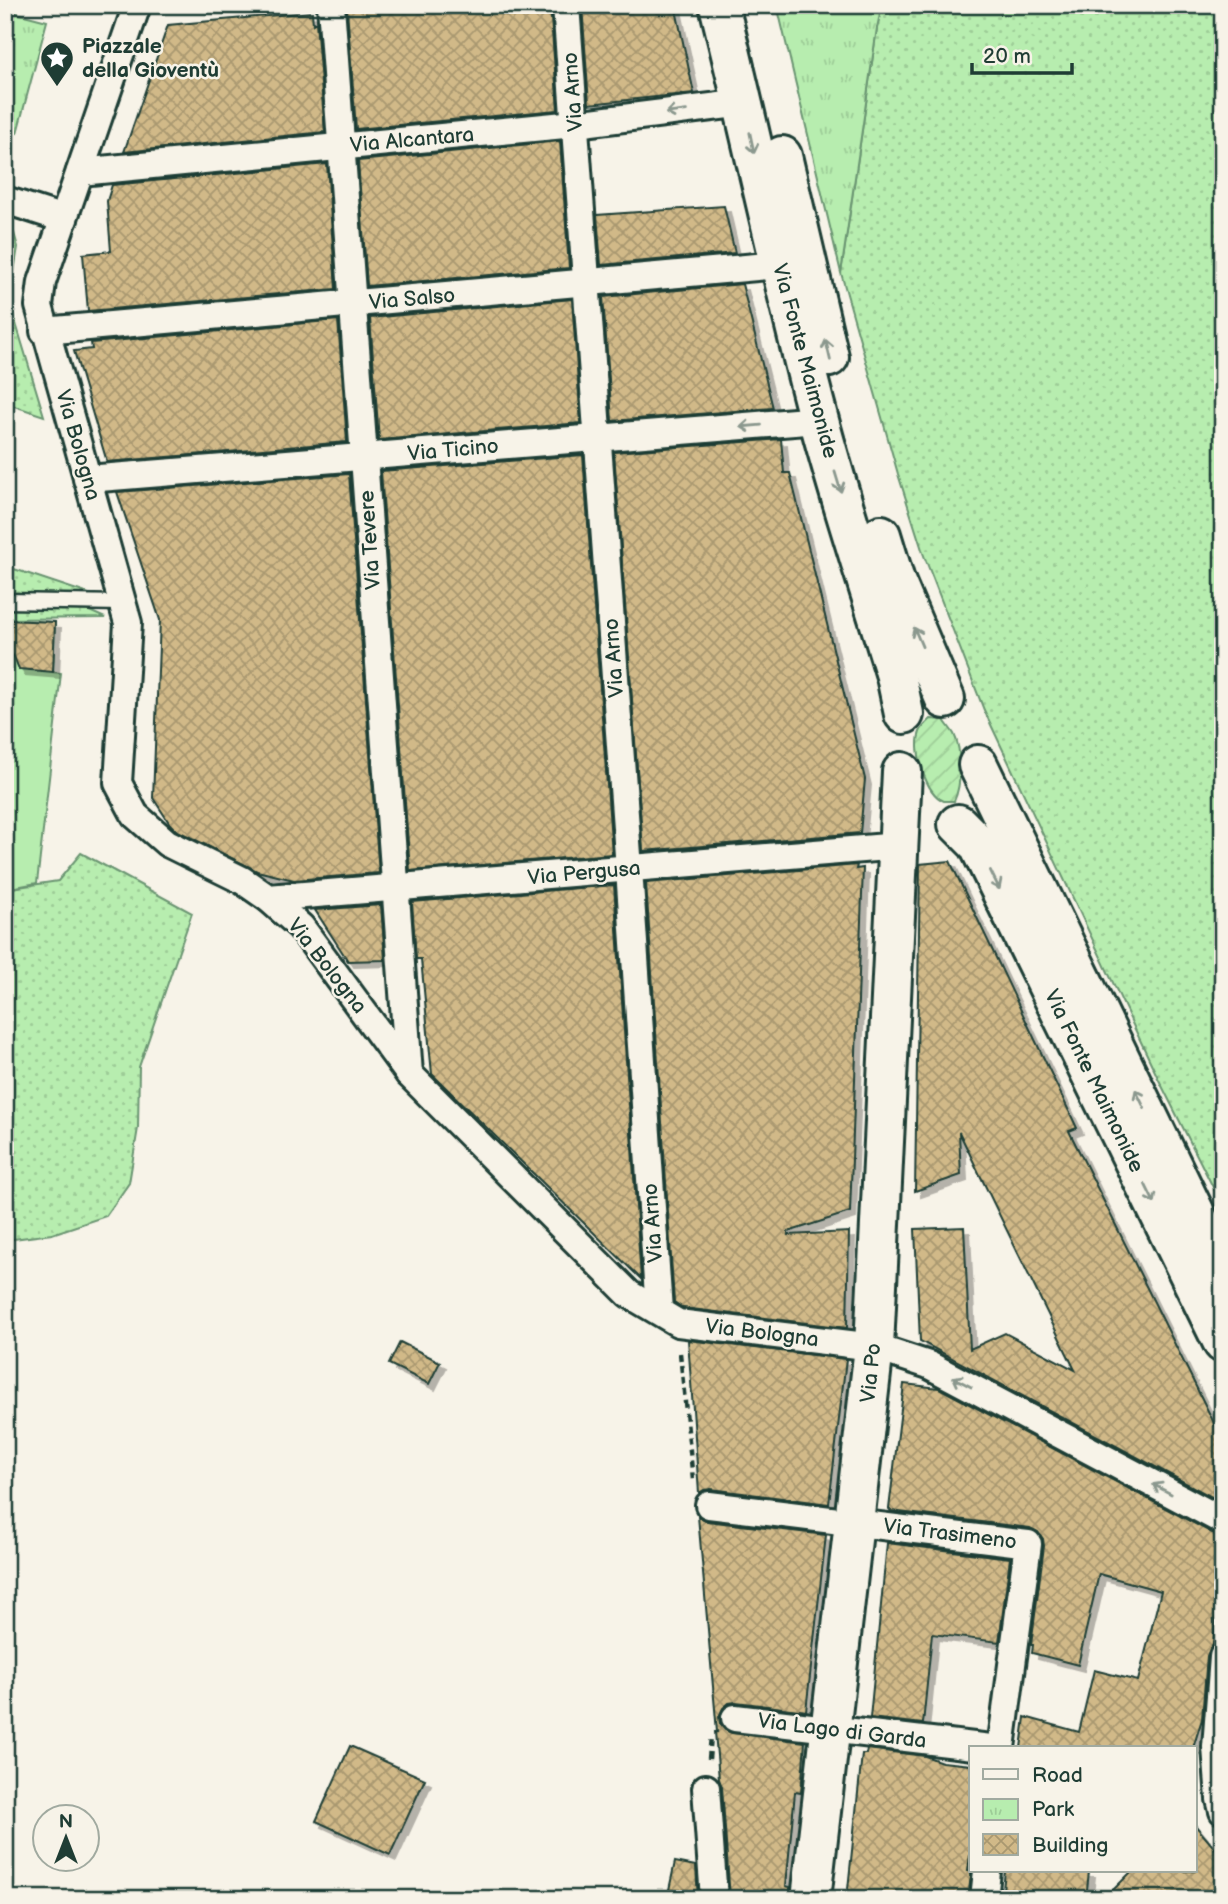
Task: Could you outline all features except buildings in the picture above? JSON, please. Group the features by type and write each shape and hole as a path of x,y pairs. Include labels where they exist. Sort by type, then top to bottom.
{"street":[{"name":"Via Bologna","path":"137,5 42,282 39,306 128,623 118,783 135,815 167,843 242,880 268,898 301,927 409,1074 629,1294 668,1317 874,1347 929,1365 1223,1521"},
{"name":"Via Tevere","path":"331,5 409,1074"},
{"name":"Via Arno","path":"566,5 629,869 668,1317"},
{"name":"Via Fonte Maimonide","path":"719,5 744,103 779,265 819,420 896,676 904,714 899,741 902,772 911,795 926,813 978,844 1223,1343"},
{"name":"Via Fonte Maimonide","path":"746,5 842,410 895,581 1223,1271"},
{"name":"Via Alcantara","path":"80,172 575,124 744,103"},
{"path":"5,200 64,219"},
{"name":"Via Salso","path":"44,331 779,265"},
{"name":"Via Ticino","path":"87,480 819,420"},
{"path":"899,846 950,826 976,803 965,732 926,695 913,700 904,714"},
{"name":"Via Po","path":"811,1899 874,1347 902,772"},
{"name":"Via Pergusa","path":"268,898 899,846"},
{"name":"Via Trasimeno","path":"709,1505 1028,1544 1001,1746"},
{"path":"1223,1657 1216,1747 1223,1811"},
{"name":"Via Lago di Garda","path":"735,1718 974,1746"},
{"path":"706,1788 714,1899"},
{"path":"984,1899 987,1872"}],"lane":[{"path":"5,601 123,603"}],"path":[{"path":"668,1317 694,1493 709,1505"},
{"path":"706,1788 712,1727 735,1718"}],"green space":[{"path":"777,5 882,5 841,273"},
{"path":"882,5 1223,5 1223,1207 1159,1080 984,710 923,553 898,474 841,273"},
{"path":"5,10 47,21 17,133 5,130"},
{"path":"5,225 14,233 18,247 11,307 44,416 5,403"},
{"path":"5,566 98,597 5,595"},
{"path":"5,609 85,609 105,618 5,619"},
{"path":"5,620 55,622 53,672 61,673 37,883 5,889"},
{"path":"931,719 944,720 957,741 960,777 954,801 944,801 937,797 922,770 918,740 921,730"},
{"path":"81,853 192,913 139,1067 138,1128 129,1183 106,1216 52,1234 5,1240 5,889 58,881"}],"place":[{"name":"Piazzale della Gioventù","path":"57,88"}]}
